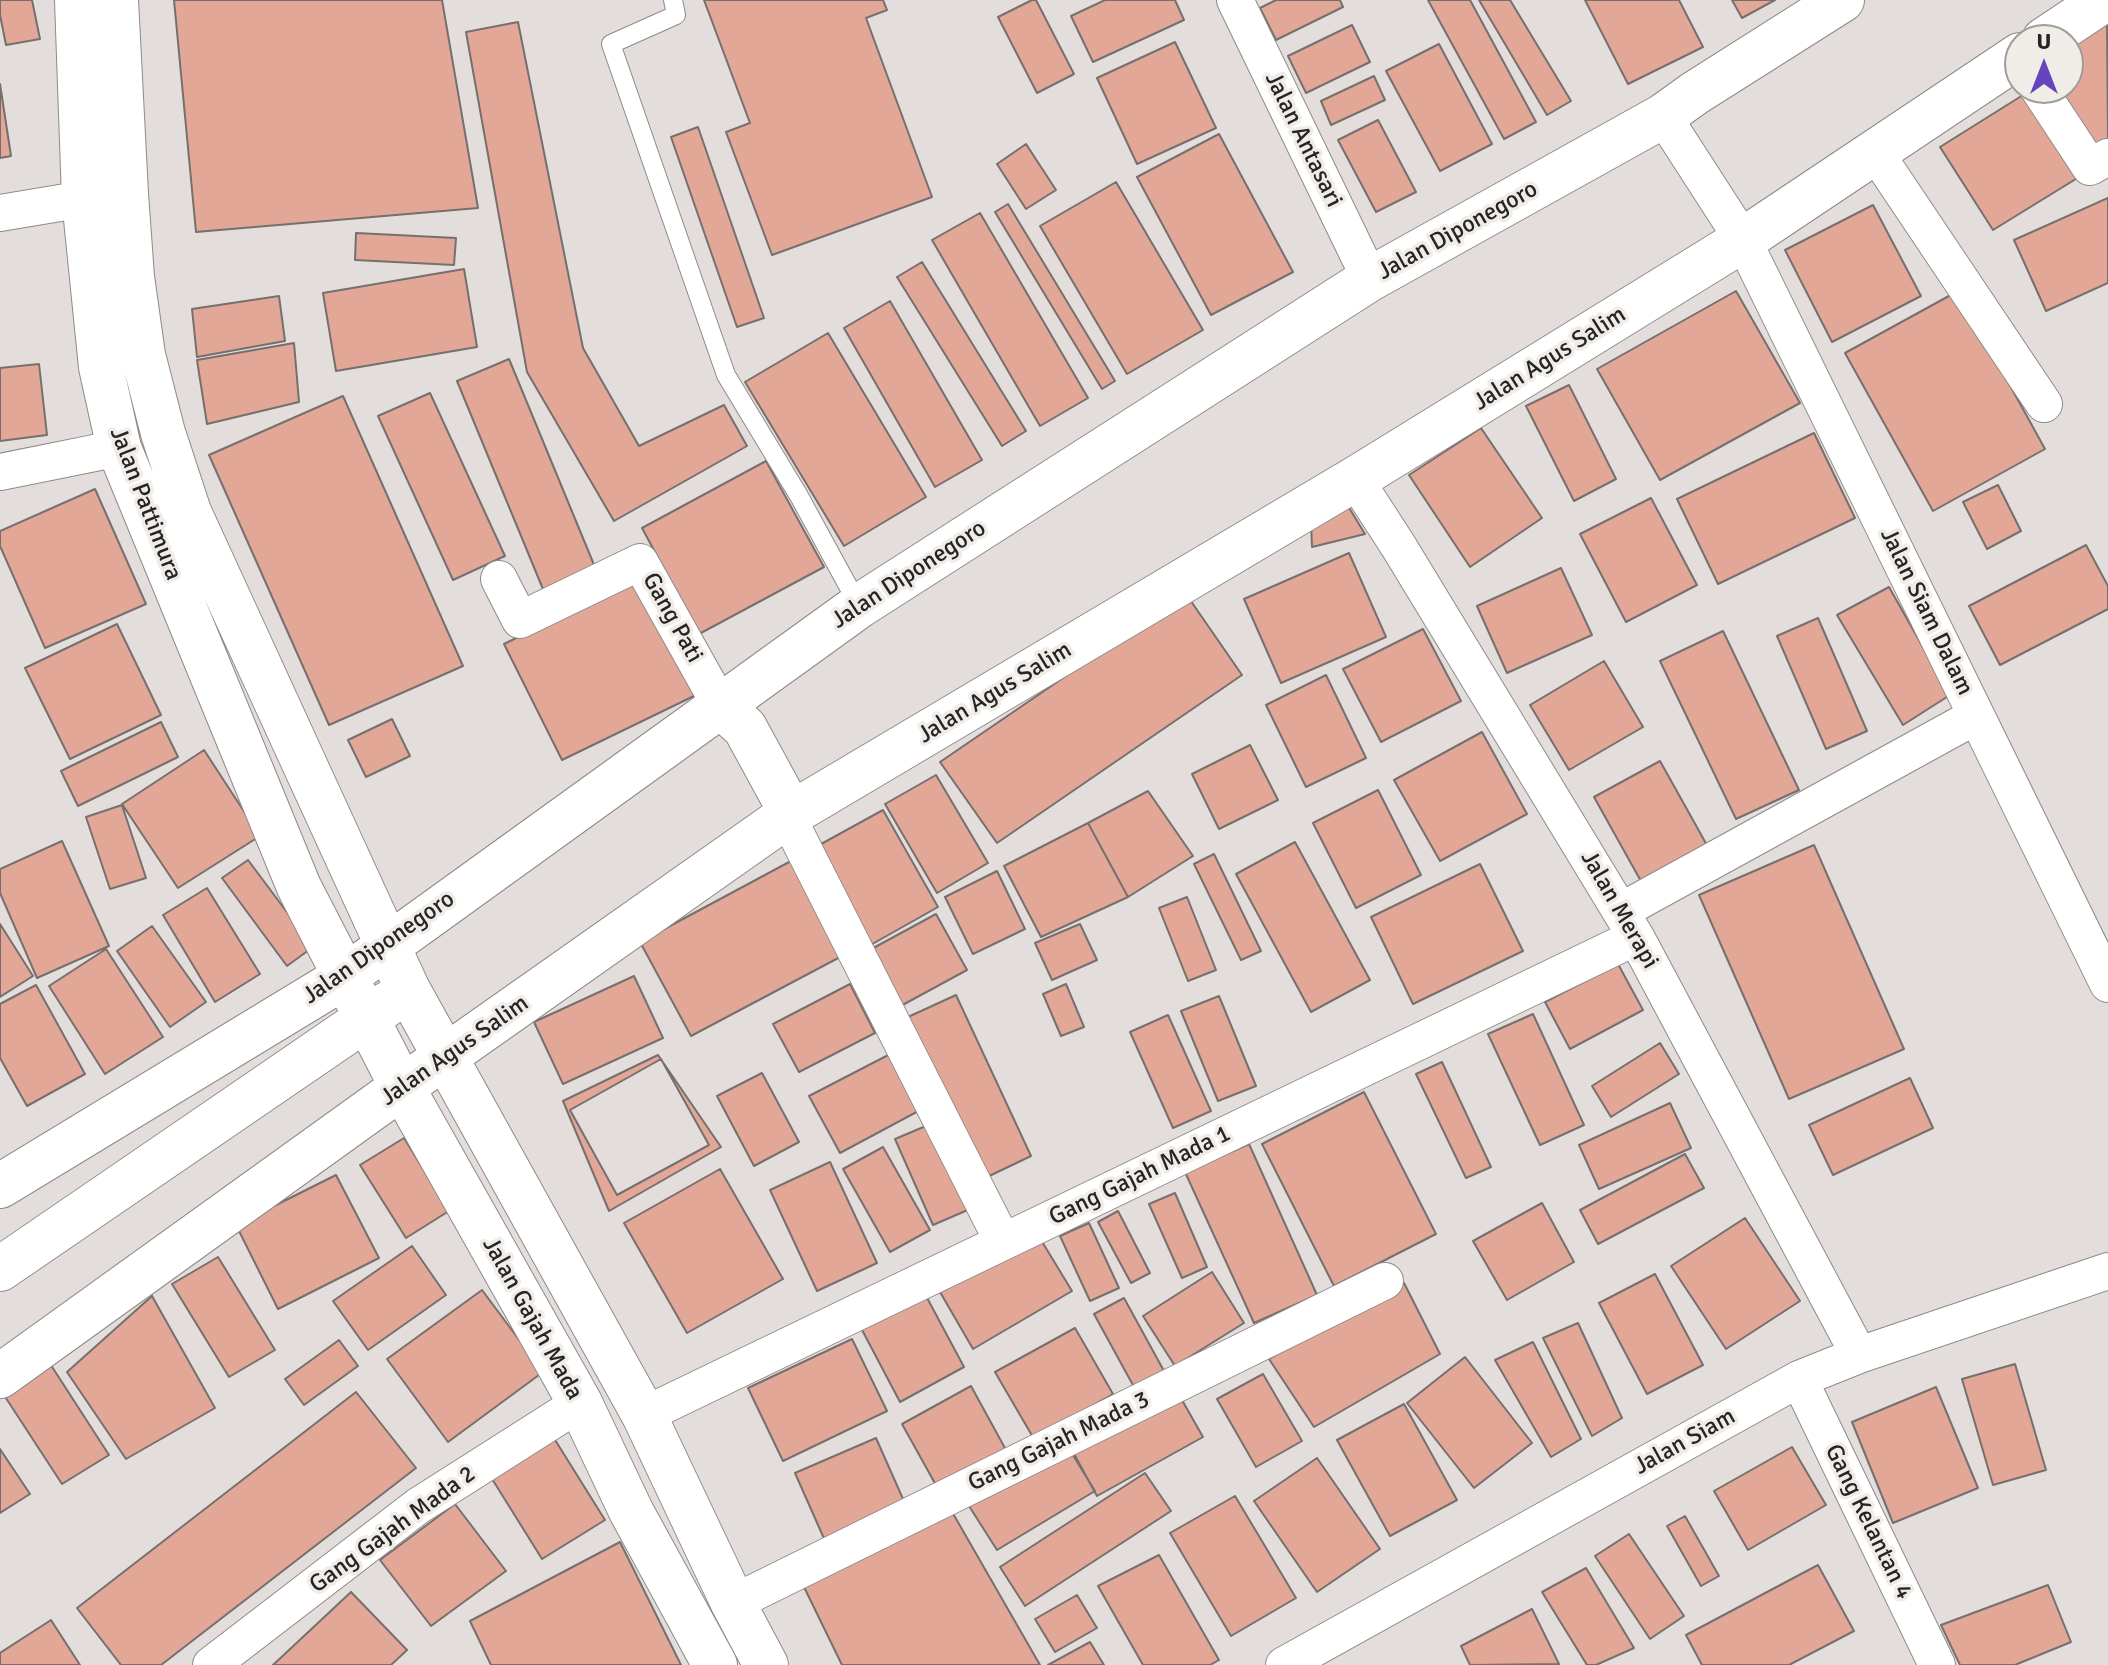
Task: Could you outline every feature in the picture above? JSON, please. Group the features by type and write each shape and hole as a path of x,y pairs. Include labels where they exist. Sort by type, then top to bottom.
{"street":[{"name":"Jalan Pattimura","path":"77,0 84,199 101,367 119,448 299,887 346,976"},
{"path":"116,0 132,277 143,355 163,433 194,525 385,945 644,1415 733,1603 766,1665"},
{"name":"Jalan Antasari","path":"1235,0 1370,279"},
{"name":"Jalan Diponegoro","path":"0,1186 346,976 385,945 732,717 859,606 1370,279 1669,125 1695,93 1842,0"},
{"name":"Jalan Agus Salim","path":"2074,24 2104,0"},
{"name":"Jalan Agus Salim","path":"0,1376 787,810 1355,479 1738,232 2004,74"},
{"path":"2053,104 2090,167 2108,157"},
{"name":"Jalan Siam Dalam","path":"1669,125 1738,232 2106,977"},
{"path":"1875,152 2044,404"},
{"path":"0,213 84,199"},
{"path":"0,472 119,448"},
{"name":"Jalan Merapi","path":"1355,479 1628,924 1859,1355"},
{"name":"Gang Pati","path":"499,579 520,620 640,562 732,717"},
{"name":"Gang Gajah Mada 1","path":"644,1415 1003,1242 1628,924 1976,716"},
{"path":"732,717 787,810 1003,1242"},
{"name":"Jalan Gajah Mada","path":"346,976 402,1087 580,1403 631,1511 715,1665"},
{"path":"0,1269 408,990"},
{"name":"Jalan Siam","path":"1284,1665 1799,1379 1859,1355 2108,1271"},
{"name":"Gang Gajah Mada 3","path":"733,1603 1385,1281"},
{"name":"Gang Kelantan 4","path":"1799,1379 1937,1665"},
{"name":"Gang Gajah Mada 2","path":"211,1665 418,1506 580,1403"}],"lane":[{"path":"673,0 676,15 611,44 726,375 799,496 859,606"}],"building":[{"path":"0,0 32,0 40,39 6,45"},
{"path":"174,0 442,0 478,208 196,232"},
{"path":"704,0 883,0 887,10 866,18 932,197 772,255 726,132 750,123"},
{"path":"1036,0 1074,74 1037,93 998,17"},
{"path":"1105,0 1175,0 1184,20 1093,62 1071,16"},
{"path":"1276,0 1340,0 1343,7 1276,40 1260,8"},
{"path":"1428,0 1470,0 1536,122 1504,139"},
{"path":"1479,0 1510,0 1571,101 1547,115"},
{"path":"1585,0 1679,0 1703,47 1628,84"},
{"path":"1732,0 1775,0 1742,18"},
{"path":"518,22 583,348 639,446 724,405 747,446 614,521 527,372 466,32"},
{"path":"2107,24 2108,138 2088,152 2056,104 2084,104 2084,39"},
{"path":"1352,25 1370,62 1306,93 1288,56"},
{"path":"1175,42 1216,128 1137,164 1097,78"},
{"path":"1439,44 1492,144 1440,171 1386,71"},
{"path":"1374,76 1385,100 1331,125 1321,101"},
{"path":"0,84 11,156 0,158"},
{"path":"2009,104 2040,104 2084,174 1993,230 1940,147"},
{"path":"1378,120 1416,192 1376,212 1338,140"},
{"path":"698,127 764,318 737,327 671,137"},
{"path":"1219,134 1293,272 1211,315 1137,177"},
{"path":"1026,144 1056,190 1026,209 997,164"},
{"path":"1116,182 1203,330 1127,374 1040,226"},
{"path":"2108,198 2108,283 2046,311 2014,240"},
{"path":"1008,204 1115,381 1102,389 995,212"},
{"path":"1873,205 1921,296 1832,342 1785,250"},
{"path":"980,213 1088,398 1040,426 932,240"},
{"path":"356,233 456,238 454,265 355,260"},
{"path":"922,262 1026,431 1002,446 897,277"},
{"path":"464,269 477,347 336,371 323,293"},
{"path":"1736,291 1800,403 1660,480 1597,369"},
{"path":"1958,291 2045,449 1933,511 1845,353"},
{"path":"279,296 285,341 197,357 192,309"},
{"path":"890,301 982,460 935,487 844,328"},
{"path":"828,333 926,497 844,546 745,382"},
{"path":"294,343 299,402 207,424 197,360"},
{"path":"509,359 597,572 545,594 457,381"},
{"path":"39,364 47,435 0,441 0,368"},
{"path":"1569,385 1616,479 1574,501 1526,406"},
{"path":"430,393 505,556 453,580 378,416"},
{"path":"343,396 463,666 329,725 209,455"},
{"path":"1481,428 1542,518 1470,567 1409,475"},
{"path":"1814,433 1855,518 1718,584 1677,499"},
{"path":"766,461 824,567 699,634 642,528"},
{"path":"1998,485 2021,531 1987,549 1963,502"},
{"path":"95,489 146,604 45,648 0,546 0,531"},
{"path":"1651,498 1697,585 1626,622 1580,534"},
{"path":"1348,506 1365,534 1312,547 1311,521"},
{"path":"2086,545 2108,586 2108,609 2000,665 1969,606"},
{"path":"1349,553 1386,637 1281,683 1244,599"},
{"path":"1561,568 1592,635 1507,673 1477,606"},
{"path":"639,578 696,695 562,760 504,644"},
{"path":"1889,587 1950,695 1903,725 1837,615"},
{"path":"1186,594 1242,675 997,843 940,762"},
{"path":"1818,618 1867,731 1826,749 1777,636"},
{"path":"117,624 161,715 70,759 25,668"},
{"path":"1423,629 1461,701 1381,742 1343,669"},
{"path":"1723,631 1799,790 1736,819 1660,661"},
{"path":"1604,661 1643,727 1569,770 1530,705"},
{"path":"1326,675 1366,758 1306,787 1266,705"},
{"path":"392,719 410,756 366,777 348,740"},
{"path":"161,722 178,757 78,806 61,771"},
{"path":"1482,732 1527,814 1440,861 1394,780"},
{"path":"1250,745 1278,800 1219,829 1192,774"},
{"path":"204,750 260,836 178,888 122,804"},
{"path":"1660,761 1708,847 1642,883 1594,797"},
{"path":"936,775 988,863 937,893 885,804"},
{"path":"1378,790 1421,875 1356,908 1313,823"},
{"path":"1148,791 1193,856 1128,897 1088,823"},
{"path":"122,805 146,878 110,889 86,817"},
{"path":"883,810 938,907 867,947 812,849"},
{"path":"1088,823 1128,897 1041,937 1004,866"},
{"path":"62,841 109,946 37,978 0,893 0,869"},
{"path":"1295,842 1370,980 1311,1012 1236,874"},
{"path":"1814,845 1904,1049 1789,1099 1699,895"},
{"path":"1214,854 1261,951 1241,960 1194,864"},
{"path":"248,860 313,947 287,966 222,878"},
{"path":"791,861 842,956 691,1036 640,942"},
{"path":"1480,864 1523,951 1413,1004 1371,917"},
{"path":"997,871 1025,929 973,954 945,897"},
{"path":"207,888 260,974 215,1002 163,915"},
{"path":"1187,897 1216,970 1188,981 1159,908"},
{"path":"936,914 967,970 897,1008 866,952"},
{"path":"0,924 33,976 0,997"},
{"path":"1080,924 1097,960 1052,980 1035,943"},
{"path":"152,926 206,1002 170,1027 117,951"},
{"path":"106,949 163,1037 105,1074 49,986"},
{"path":"1618,964 1643,1010 1570,1049 1545,1002"},
{"path":"634,976 663,1038 563,1084 534,1022"},
{"path":"850,984 875,1033 799,1072 773,1024"},
{"path":"1066,984 1084,1027 1061,1036 1043,994"},
{"path":"36,985 85,1074 27,1106 0,1058 0,1004"},
{"path":"956,995 1031,1156 985,1178 908,1017"},
{"path":"1219,996 1256,1086 1218,1101 1181,1011"},
{"path":"1533,1014 1584,1125 1540,1145 1488,1034"},
{"path":"1168,1015 1211,1111 1173,1128 1130,1032"},
{"path":"1660,1043 1679,1074 1611,1117 1592,1086"},
{"path":"894,1052 924,1108 840,1153 809,1096"},
{"path":"658,1055 721,1147 609,1211 563,1101"},
{"path":"661,1059 709,1145 617,1195 570,1110"},
{"path":"1442,1062 1491,1167 1466,1178 1416,1074"},
{"path":"762,1073 799,1142 754,1166 717,1096"},
{"path":"1910,1078 1933,1128 1833,1175 1809,1125"},
{"path":"1364,1092 1436,1234 1334,1286 1262,1144"},
{"path":"1670,1103 1691,1148 1599,1189 1579,1145"},
{"path":"933,1123 970,1209 933,1225 895,1139"},
{"path":"404,1138 449,1211 406,1238 360,1165"},
{"path":"1249,1144 1317,1295 1254,1323 1185,1172"},
{"path":"883,1147 930,1230 890,1252 843,1169"},
{"path":"1685,1154 1704,1188 1598,1244 1580,1210"},
{"path":"830,1162 877,1263 817,1291 770,1190"},
{"path":"720,1169 783,1279 687,1333 624,1223"},
{"path":"336,1175 379,1258 278,1309 236,1225"},
{"path":"1175,1193 1207,1267 1182,1278 1149,1204"},
{"path":"1542,1203 1574,1262 1507,1300 1473,1241"},
{"path":"1118,1211 1150,1273 1131,1283 1098,1222"},
{"path":"1745,1218 1800,1301 1726,1349 1671,1266"},
{"path":"1089,1223 1119,1288 1090,1301 1060,1236"},
{"path":"1038,1235 1072,1291 973,1349 940,1292"},
{"path":"412,1246 446,1295 368,1350 333,1301"},
{"path":"218,1257 275,1350 229,1377 172,1284"},
{"path":"1212,1272 1244,1323 1175,1366 1143,1316"},
{"path":"1655,1274 1703,1365 1647,1394 1599,1303"},
{"path":"1404,1283 1440,1354 1314,1427 1269,1359"},
{"path":"482,1290 543,1372 448,1442 387,1359"},
{"path":"925,1294 964,1367 900,1402 861,1328"},
{"path":"152,1296 215,1408 126,1459 67,1372"},
{"path":"1124,1298 1164,1371 1134,1387 1094,1314"},
{"path":"1578,1323 1622,1418 1592,1436 1543,1338"},
{"path":"1075,1328 1113,1394 1034,1439 995,1372"},
{"path":"852,1339 887,1411 783,1461 748,1388"},
{"path":"339,1340 358,1366 304,1405 285,1379"},
{"path":"1533,1342 1581,1439 1551,1457 1495,1360"},
{"path":"1465,1357 1532,1443 1474,1488 1407,1403"},
{"path":"47,1359 109,1455 62,1484 0,1389"},
{"path":"2015,1364 2046,1470 1993,1485 1962,1379"},
{"path":"1263,1374 1302,1441 1256,1467 1217,1399"},
{"path":"971,1386 1006,1450 937,1487 902,1424"},
{"path":"1936,1387 1978,1488 1893,1523 1852,1422"},
{"path":"356,1392 416,1468 161,1665 121,1665 77,1608"},
{"path":"1178,1393 1203,1437 1097,1496 1073,1452"},
{"path":"1404,1404 1457,1500 1390,1536 1337,1440"},
{"path":"552,1435 605,1520 542,1559 489,1474"},
{"path":"876,1438 907,1508 826,1543 795,1473"},
{"path":"1068,1447 1095,1491 997,1550 969,1506"},
{"path":"1792,1447 1826,1505 1748,1550 1714,1491"},
{"path":"0,1449 30,1494 0,1513"},
{"path":"1317,1458 1380,1549 1317,1592 1254,1501"},
{"path":"1145,1473 1171,1511 1025,1606 1000,1567"},
{"path":"1235,1496 1296,1598 1231,1636 1170,1533"},
{"path":"455,1504 506,1571 431,1626 380,1560"},
{"path":"951,1510 1040,1665 842,1665 804,1587"},
{"path":"1685,1516 1719,1576 1701,1586 1667,1526"},
{"path":"1629,1534 1684,1616 1650,1639 1595,1556"},
{"path":"620,1542 681,1665 491,1665 470,1621"},
{"path":"1159,1555 1219,1660 1210,1665 1143,1665 1098,1586"},
{"path":"1818,1565 1854,1631 1789,1665 1702,1665 1686,1635"},
{"path":"1586,1568 1634,1648 1596,1665 1587,1665 1542,1592"},
{"path":"2048,1585 2071,1642 2015,1665 1960,1665 1941,1625"},
{"path":"351,1592 407,1650 391,1665 273,1665"},
{"path":"1077,1595 1097,1628 1055,1652 1035,1619"},
{"path":"1532,1609 1559,1664 1470,1665 1461,1646"},
{"path":"51,1620 80,1665 0,1665 0,1653"},
{"path":"1090,1642 1104,1665 1048,1665"}]}
